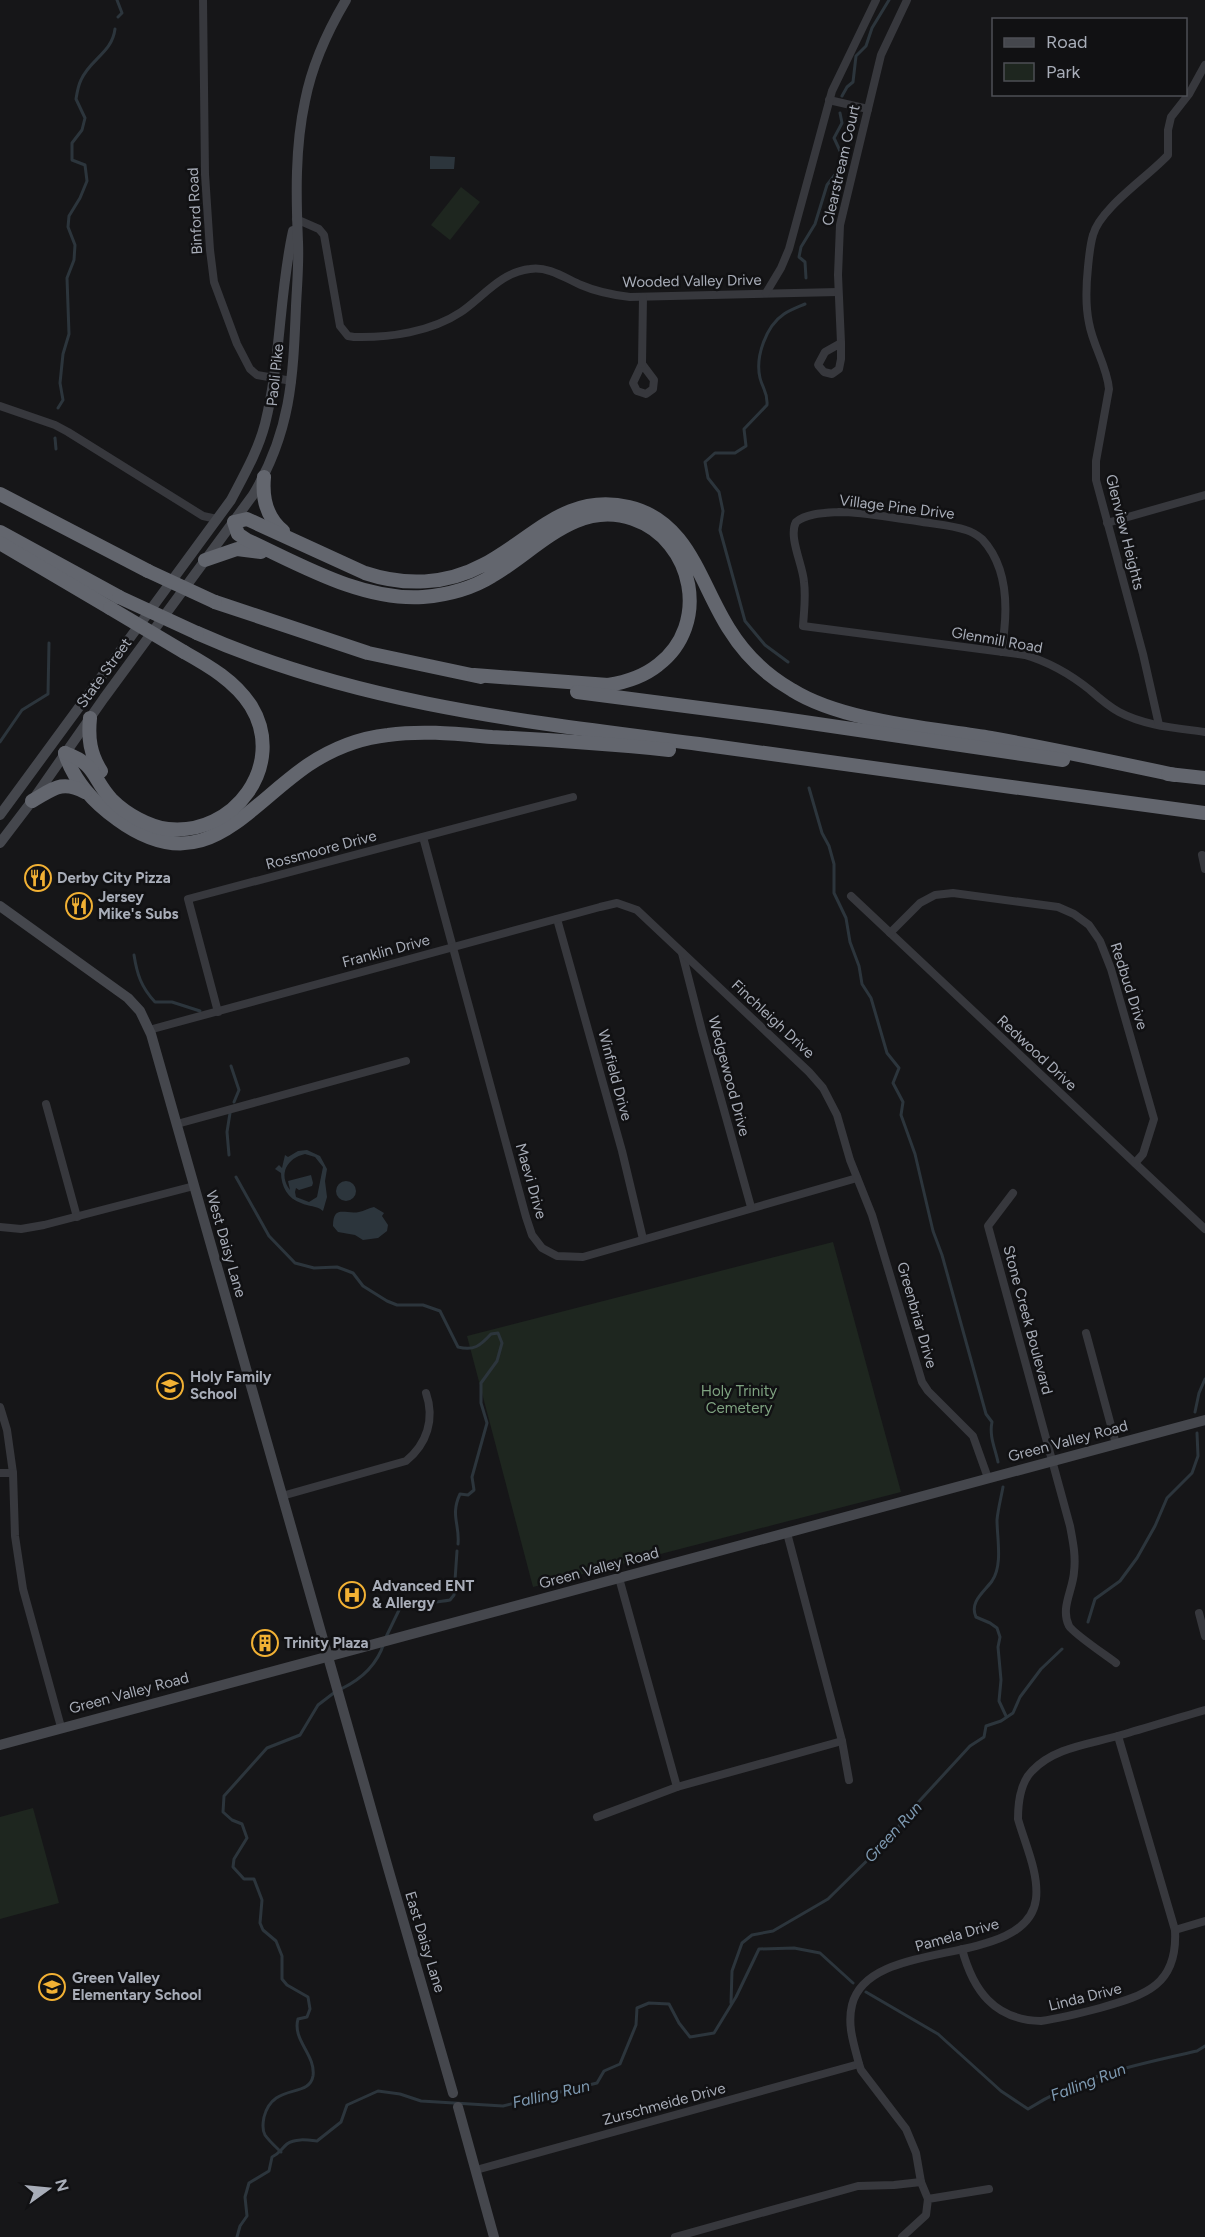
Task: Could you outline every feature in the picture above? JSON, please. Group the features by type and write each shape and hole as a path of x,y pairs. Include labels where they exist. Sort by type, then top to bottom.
{"highway":[{"path":"264,477 265,505 272,521 286,534 349,567 380,578 414,582 448,578 482,566 562,513 579,507 615,504 632,508 664,523 677,536 697,568 727,627 740,646 774,679 802,696 840,711 866,717 1032,745 1175,775"},
{"path":"0,494 148,571 214,602 368,653 530,685 1205,778"},
{"path":"303,543 247,519 234,522 238,534 332,578 368,591 404,597 439,595 475,585 491,577 567,525 582,518 598,515 632,518 655,530 674,548 689,581 688,617 673,651 645,674 627,682 608,685 474,675"},
{"path":"0,532 115,602 184,652 228,680 242,693 252,708 262,740 258,773 242,802 216,821 183,830 151,825 124,809 113,801 84,761 65,753"},
{"path":"0,543 115,602 225,645 313,675 413,702 478,715 542,724 1205,813"},
{"path":"205,560 237,549 277,553"},
{"path":"90,718 89,735 92,753 124,809"},
{"path":"32,801 56,787 70,786 83,791 128,827 157,840 173,843 206,839 236,824 294,776 327,754 366,739 410,733 787,757"},
{"path":"65,753 75,778 102,807"}],"street":[{"name":"Binford Road","path":"203,0 206,174 214,282 237,344 250,369 256,375 292,381"},
{"name":"Paoli Pike","path":"234,522 264,477 284,426 292,381 298,244 296,219 298,148 304,103 326,37 346,0"},
{"name":"Clearstream Court","path":"766,293 789,249 829,100 876,0"},
{"name":"Clearstream Court","path":"841,343 838,292 840,225 885,46 907,0"},
{"name":"Glenview Heights","path":"1160,725 1096,480 1096,460 1108,399 1108,378 1089,325 1086,301 1087,275 1093,233 1104,216 1121,198 1168,155 1168,130 1171,117 1189,94 1205,65"},
{"path":"829,100 868,109"},
{"name":"Paoli Pike","path":"218,519 231,500 256,452 265,424 274,378 290,246 296,219"},
{"name":"Wooded Valley Drive","path":"296,219 319,229 324,235 340,326 348,336 354,338 408,332 444,321 467,308 505,278 531,268 553,272 610,294 643,297 838,292"},
{"path":"642,364 643,297"},
{"path":"0,406 54,424 203,516 234,522"},
{"path":"1107,523 1205,495"},
{"name":"Village Pine Drive","path":"803,626 806,595 793,532 796,522 806,516 823,513 842,512 885,517 967,530 975,533 989,548 999,567 1005,598 1001,652"},
{"name":"State Street","path":"0,815 218,519"},
{"name":"State Street","path":"0,843 234,522"},
{"name":"Glenmill Road","path":"803,626 1025,655 1048,663 1071,675 1117,711 1160,725 1205,732"},
{"path":"53,744 65,753"},
{"name":"Rossmoore Drive","path":"218,1012 188,899 573,797"},
{"name":"Maevi Drive","path":"423,837 526,1217 537,1242 550,1253 557,1256 574,1257 601,1253 751,1207 857,1179"},
{"path":"1202,855 1205,869"},
{"name":"Redbud Drive","path":"890,933 920,903 935,895 953,892 1058,907 1074,914 1089,925 1100,940 1112,969 1154,1119 1143,1154 1135,1163"},
{"name":"Redwood Drive","path":"851,896 1205,1228"},
{"name":"Franklin Drive","path":"149,1030 617,903 631,906"},
{"name":"West Daisy Lane","path":"0,906 128,998 140,1011 149,1030 329,1655"},
{"name":"Finchleigh Drive","path":"631,906 682,951 823,1088 837,1115 857,1179"},
{"name":"Winfield Drive","path":"557,919 622,1151 643,1239"},
{"name":"Wedgewood Drive","path":"682,951 751,1207"},
{"path":"177,1124 406,1061"},
{"path":"46,1104 77,1217"},
{"name":"Greenbriar Drive","path":"857,1179 872,1215 922,1382 928,1391 974,1436 988,1478"},
{"path":"0,1227 21,1229 77,1217 194,1186"},
{"name":"Stone Creek Boulevard","path":"1013,1193 988,1226 1052,1460"},
{"path":"1086,1333 1116,1444"},
{"path":"282,1496 406,1461 419,1448 430,1421 430,1406 426,1393"},
{"path":"0,1407 7,1430 13,1473 15,1536 23,1589 61,1727"},
{"name":"Green Valley Road","path":"0,1745 1205,1420"},
{"path":"1052,1460 1075,1553 1074,1575 1066,1604 1070,1628 1116,1664"},
{"path":"0,1473 13,1473"},
{"path":"787,1533 842,1742 849,1780"},
{"path":"619,1578 677,1787"},
{"path":"1198,1613 1205,1636"},
{"name":"East Daisy Lane","path":"329,1655 494,2237"},
{"name":"Pamela Drive","path":"928,2199 921,2182 916,2153 906,2129 861,2070 859,2064 850,2024 858,1989 868,1979 889,1969 995,1941 1012,1933 1026,1922 1036,1898 1034,1879 1018,1819 1022,1789 1031,1772 1047,1760 1072,1748 1205,1710"},
{"name":"Linda Drive","path":"962,1948 978,1990 992,2004 1010,2015 1030,2021 1041,2021 1132,1999 1151,1989 1164,1976 1172,1964 1176,1950 1175,1930 1118,1736"},
{"path":"597,1817 677,1787 805,1754 842,1742"},
{"path":"1175,1930 1205,1921"},
{"name":"Zurschmeide Drive","path":"476,2170 859,2064"},
{"path":"675,2237 858,2186 921,2182"},
{"path":"902,2237 926,2215 928,2199 989,2190"}],"green space":[{"path":"461,187 480,202 450,240 431,225"},
{"name":"Holy Trinity Cemetery","path":"833,1242 901,1492 533,1587 467,1336"},
{"path":"33,1808 59,1903 0,1919 0,1817"}],"shaded area":[{"path":"430,156 455,157 454,169 430,169"},
{"path":"307,1150 320,1156 327,1169 325,1181 327,1197 323,1211 292,1198 282,1183 281,1173 275,1169 279,1165 282,1168 285,1155 288,1157 298,1151","holes":["305,1154 315,1157 323,1167 317,1197 309,1202 296,1197 295,1192 296,1188 299,1190 312,1186 311,1175 288,1181 290,1190 286,1184 285,1173 293,1159"]},
{"path":"346,1181 353,1184 356,1191 353,1198 346,1201 339,1198 336,1191 339,1184"},
{"path":"374,1207 384,1213 382,1216 388,1225 387,1231 378,1238 363,1240 355,1235 338,1232 333,1226 335,1215 338,1213 354,1213"}],"waterway":[{"path":"117,0 122,13 118,17"},
{"path":"842,96 853,82 856,56 866,46 872,28 889,0"},
{"path":"58,408 63,400 60,383 63,354 69,334 67,278 74,260 75,245 68,227 69,216 87,181 85,165 72,160 72,143 82,130 85,118 76,99 85,73 110,44 115,29"},
{"path":"806,278 805,262 799,257 801,247 815,224 827,185 841,167 841,153 834,138 842,123 840,113"},
{"path":"788,662 765,645 745,621 720,530 723,511 719,492 708,478 705,462 715,453 735,453 746,446 744,429 767,405 759,370 763,343 778,319 805,304"},
{"path":"55,438 56,449"},
{"path":"0,742 22,710 48,694 49,643"},
{"path":"809,788 834,864 834,893 846,918 862,984 871,998 887,1053 899,1068 893,1083 903,1102 901,1115 915,1154 933,1231 942,1255 986,1414 992,1422 992,1437 998,1462"},
{"path":"134,955 140,980 155,1002 172,1002 200,1011"},
{"path":"231,1066 239,1090 234,1102"},
{"path":"229,1155 227,1132 230,1113"},
{"path":"236,1177 269,1236 295,1263 314,1268 337,1267 353,1273 363,1286 387,1301 397,1305 423,1305 440,1311 458,1347 476,1346 491,1334 498,1333 502,1343 497,1361 481,1383 481,1403 487,1423 472,1477 474,1490 468,1495 460,1494 457,1501 458,1544"},
{"name":"Green Run","path":"1195,1412 1205,1379"},
{"name":"Green Run","path":"1088,1622 1095,1599 1120,1581 1137,1558 1167,1498 1192,1473 1198,1456 1197,1433"},
{"path":"1003,1487 997,1520 999,1551 997,1567 992,1581 976,1602 974,1612 976,1617 997,1628 1000,1637 998,1647 1001,1680 999,1701 1006,1716"},
{"path":"386,1637 400,1608 450,1600 454,1595 457,1551"},
{"path":"341,1689 356,1681 373,1665 384,1643"},
{"name":"Green Run","path":"731,2003 732,1971 742,1943 752,1935 773,1931 828,1899 889,1839 912,1809 970,1746 984,1737 986,1726 1001,1721 1013,1713 1020,1697 1041,1669 1062,1649"},
{"path":"281,2152 265,2135 264,2117 275,2099 305,2087 313,2076 311,2061 297,2027 298,2019 307,2017 310,2009 308,1997 287,1985 282,1979 282,1956 276,1941 263,1930 260,1923 262,1900 254,1879 244,1879 233,1867 234,1859 247,1838 242,1824 232,1820 223,1812 224,1796 267,1748 300,1735 318,1705 335,1692"},
{"name":"Falling Run","path":"237,2237 240,2226 247,2216 245,2197 249,2183 269,2171 272,2157 290,2142 317,2141 341,2122 347,2105 378,2091 400,2094 421,2101 503,2106 597,2083 604,2071 620,2064 636,2025 637,2008 649,2003 669,2004 690,2037 714,2033 736,1997 759,1949 794,1948 820,1953 853,1983"},
{"name":"Falling Run","path":"866,1992 938,2034 1001,2091 1028,2109 1048,2097 1089,2079 1197,2051 1205,2046"}],"place":[{"name":"Derby City Pizza","path":"38,878"},
{"name":"Jersey Mike's Subs","path":"79,906"},
{"name":"Holy Family School","path":"170,1386"},
{"name":"Advanced ENT & Allergy","path":"352,1595"},
{"name":"Trinity Plaza","path":"265,1643"},
{"name":"Green Valley Elementary School","path":"52,1987"}]}
